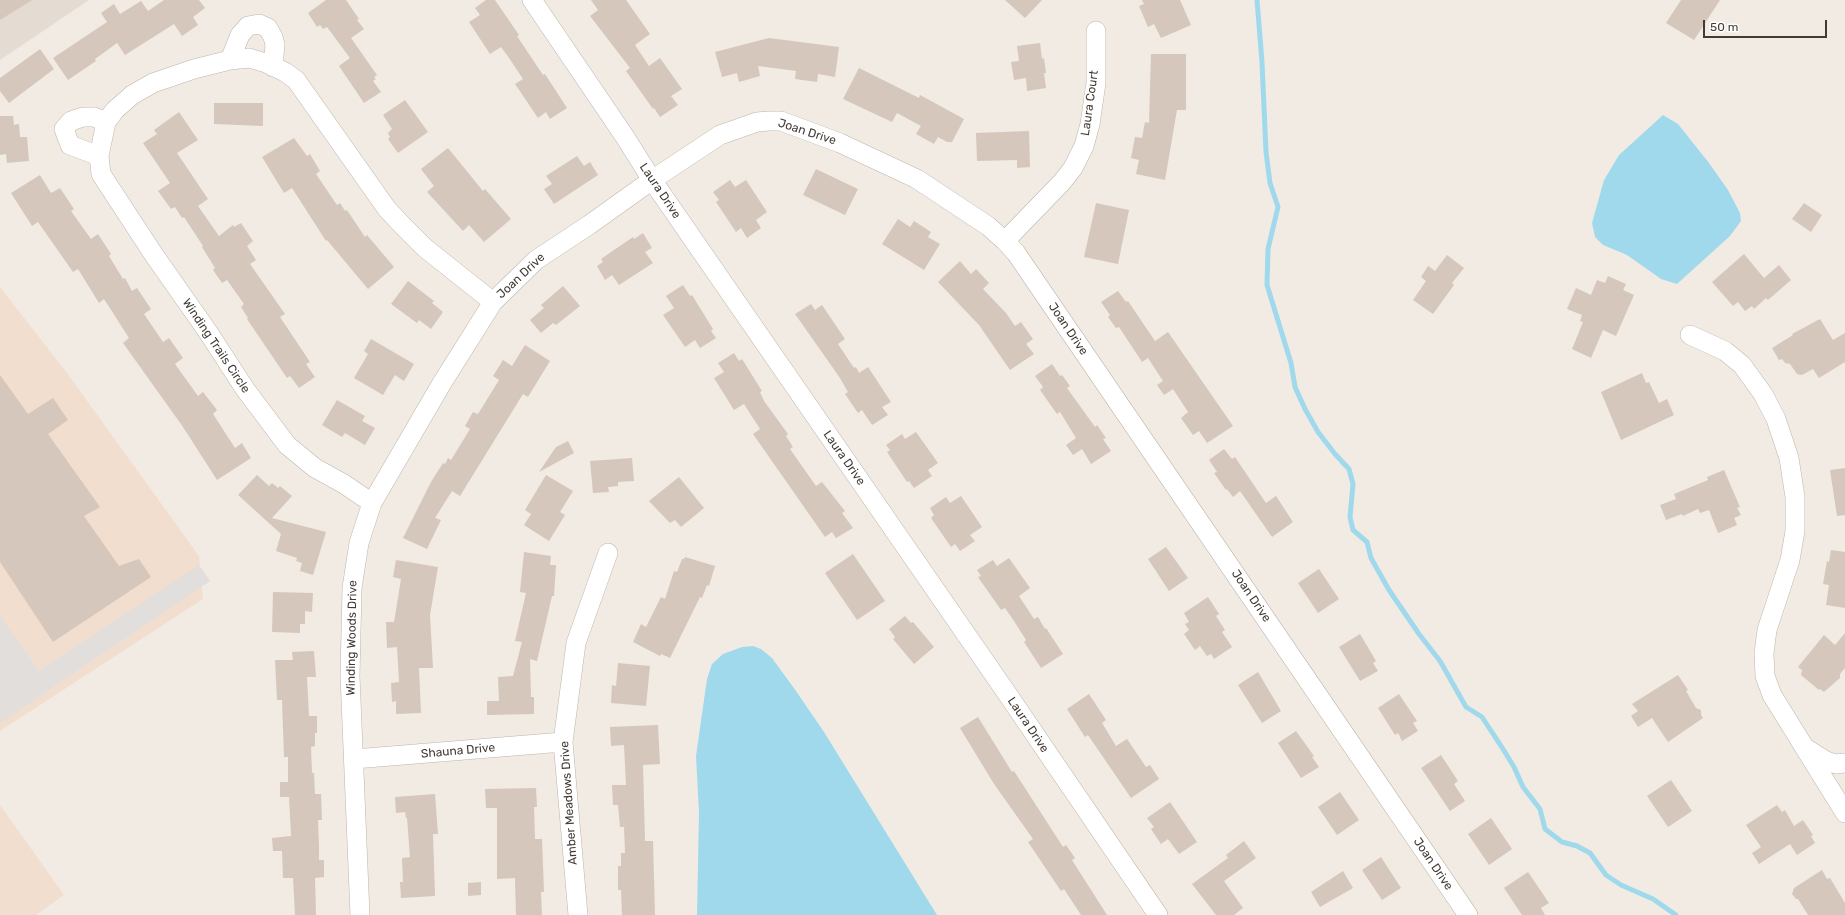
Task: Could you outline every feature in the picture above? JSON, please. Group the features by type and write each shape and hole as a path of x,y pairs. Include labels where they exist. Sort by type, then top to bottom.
{"street":[{"name":"Laura Drive","path":"532,0 625,137 652,180 1006,692 1158,915"},
{"path":"230,60 240,35 248,26 259,24 268,28 273,37 275,45 273,67"},
{"name":"Laura Court","path":"1005,241 1062,182 1073,168 1084,146 1090,124 1096,83 1096,31"},
{"name":"Winding Trails Circle","path":"372,503 344,484 315,468 287,444 245,389 208,332 150,249 102,174 98,156 106,122 115,110 132,95 152,83 194,69 230,60 248,58 266,63 285,72 296,80 387,209 402,225 426,248 493,302"},
{"path":"98,156 70,145 64,129 71,121 83,117 94,117 106,122"},
{"name":"Joan Drive","path":"493,302 536,260 589,225 652,180 720,134 757,122 781,121 840,143 916,179 988,226 1016,253 1468,915"},
{"name":"Winding Woods Drive","path":"360,915 350,676 352,588 359,543 372,503 442,383 493,302"},
{"path":"1690,335 1725,351 1742,365 1763,394 1776,419 1789,458 1795,497 1795,531 1790,560 1766,630 1764,653 1765,676 1772,695 1845,813"},
{"name":"Amber Meadows Drive","path":"578,915 563,742 576,642 608,553"},
{"name":"Shauna Drive","path":"354,759 563,742"},
{"path":"1804,747 1826,761 1836,764 1845,762"}],"shaded area":[{"path":"0,0 89,0 0,60"},
{"path":"0,287 67,373 199,556 203,599 0,731"},
{"path":"199,565 210,581 0,723 0,616 39,671"},
{"path":"0,805 64,895 36,915 0,915"}],"water":[{"path":"1663,115 1678,124 1709,163 1728,190 1740,213 1741,221 1730,236 1677,284 1661,279 1627,255 1603,245 1595,237 1592,223 1604,180 1619,155"},
{"path":"753,646 761,649 772,658 796,691 824,732 937,915 697,915 699,813 696,756 707,679 712,664 723,654 742,647"}],"building":[{"path":"0,0 32,0 0,20"},
{"path":"164,0 199,0 205,8 193,17 198,25 182,36 174,24 125,55 117,43 95,59 96,61 68,80 53,58 107,22 101,13 114,4 120,14 141,1 148,11"},
{"path":"326,0 346,0 359,19 357,20 364,29 351,38 377,75 374,77 376,79 373,81 381,92 364,103 339,66 350,58 327,27 323,29 320,25 317,27 308,13"},
{"path":"486,0 495,0 519,35 517,36 543,75 545,74 567,108 550,119 546,112 538,118 515,84 523,79 507,55 501,47 490,54 469,22 480,15 475,8"},
{"path":"591,0 626,0 650,34 635,45 649,66 660,58 682,89 671,96 678,105 660,117 654,108 653,109 626,71 630,68 590,16 598,10"},
{"path":"1005,0 1042,0 1025,18"},
{"path":"1142,0 1180,0 1191,25 1161,38 1154,24 1148,27 1139,6 1144,4"},
{"path":"1681,0 1720,0 1694,40 1666,23"},
{"path":"769,38 839,47 835,77 818,74 817,82 795,79 796,71 758,66 760,76 739,82 737,73 722,77 715,52"},
{"path":"1040,43 1046,73 1044,73 1046,88 1027,91 1026,78 1014,80 1011,62 1019,61 1017,46"},
{"path":"40,49 54,69 9,103 0,91 0,78"},
{"path":"1151,54 1186,54 1186,110 1177,110 1165,180 1136,174 1139,160 1131,158 1135,137 1142,138 1145,122 1149,123"},
{"path":"859,68 919,98 920,95 964,119 952,142 947,142 938,137 934,144 916,134 921,126 897,113 892,122 843,99"},
{"path":"405,100 428,132 398,153 388,139 390,137 388,133 392,129 383,115"},
{"path":"214,103 263,103 263,126 214,124"},
{"path":"179,112 198,140 177,153 208,199 198,206 219,236 233,225 234,227 241,223 253,241 247,246 256,260 250,264 285,314 280,317 310,362 306,364 315,377 299,388 290,376 287,378 247,319 248,318 241,307 244,304 227,280 222,283 213,270 215,268 202,247 203,246 184,217 182,218 175,207 171,209 158,191 170,183 143,143 157,134 154,130"},
{"path":"0,116 13,116 14,125 19,124 20,137 27,137 29,161 7,163 6,154 0,155"},
{"path":"1029,131 1030,167 1017,168 1017,160 977,161 976,133"},
{"path":"294,138 307,156 310,154 320,171 316,174 337,205 340,203 345,211 347,210 365,237 367,235 394,267 368,289 327,240 326,241 292,188 284,193 262,157"},
{"path":"448,148 483,191 485,189 511,219 484,242 469,225 463,231 427,192 434,186 421,169"},
{"path":"577,156 584,166 590,162 598,175 554,204 544,189 552,184 546,176"},
{"path":"816,169 858,189 845,215 803,195"},
{"path":"40,175 51,193 60,188 74,209 71,211 91,239 98,234 111,254 109,256 123,279 125,278 132,291 137,288 151,309 144,314 163,342 169,338 183,358 175,364 198,396 203,392 217,410 213,414 235,448 242,443 251,458 217,480 183,427 123,343 129,338 104,299 99,303 78,269 73,272 38,222 32,226 11,193"},
{"path":"730,180 735,187 746,180 767,212 756,220 761,228 747,238 741,228 736,232 716,202 719,200 713,192"},
{"path":"1096,203 1129,210 1118,264 1084,257"},
{"path":"1804,203 1822,215 1811,232 1792,219"},
{"path":"898,219 910,227 914,221 931,232 928,237 940,244 924,270 882,244"},
{"path":"643,233 652,248 645,252 653,263 619,285 612,275 605,280 597,266 603,262 601,259 633,237 634,239"},
{"path":"1744,254 1764,278 1779,265 1791,280 1768,300 1766,298 1754,309 1752,306 1745,311 1738,302 1733,306 1712,282"},
{"path":"1447,255 1464,268 1452,283 1454,285 1433,314 1413,300 1426,281 1421,277 1428,266 1435,271"},
{"path":"960,261 971,274 976,269 989,283 983,289 1006,313 1015,326 1021,322 1033,339 1026,344 1034,354 1010,370 979,325 938,282"},
{"path":"1608,276 1626,284 1623,290 1634,295 1616,336 1603,330 1591,358 1572,349 1583,322 1580,321 1582,315 1567,309 1576,288 1591,295 1597,280 1605,283"},
{"path":"408,281 434,301 432,303 443,312 431,329 419,320 417,323 391,304"},
{"path":"683,285 690,296 692,295 713,329 711,331 716,338 700,348 695,340 685,347 663,315 674,308 666,296"},
{"path":"563,286 580,306 556,325 553,323 541,333 530,320 544,308 541,305"},
{"path":"1118,291 1126,302 1128,301 1155,341 1168,332 1233,426 1207,443 1199,431 1193,435 1181,418 1188,412 1173,389 1164,395 1157,385 1163,381 1148,358 1142,362 1119,327 1116,328 1108,317 1110,315 1101,302"},
{"path":"811,304 815,310 822,305 845,339 838,344 854,368 856,367 859,373 868,367 891,402 882,407 888,415 872,425 862,410 858,413 845,394 848,392 840,378 795,314"},
{"path":"1820,319 1833,340 1845,333 1845,362 1819,378 1813,369 1802,375 1797,374 1790,364 1785,363 1782,359 1779,360 1772,348 1793,335 1792,334"},
{"path":"371,339 414,364 404,381 395,375 383,395 354,378 368,354 364,351"},
{"path":"525,345 550,361 528,397 523,394 460,496 452,491 435,518 441,520 427,549 403,538 431,482 443,463 445,464 448,458 451,460 470,429 465,426 473,412 478,414 499,380 493,376 503,360 512,366"},
{"path":"734,353 739,361 742,359 762,391 760,392 764,401 788,434 786,436 793,447 790,449 816,486 822,482 845,511 842,513 853,528 836,538 832,532 825,537 753,434 760,429 744,404 734,410 714,378 724,372 718,363"},
{"path":"1052,364 1060,376 1062,375 1070,386 1067,388 1095,427 1097,425 1106,438 1103,439 1111,451 1091,464 1082,449 1073,455 1066,445 1076,438 1060,412 1057,414 1040,390 1043,387 1035,376"},
{"path":"1642,373 1646,383 1649,382 1659,403 1667,399 1674,415 1621,440 1601,392"},
{"path":"0,375 28,414 53,398 68,420 48,434 100,507 84,516 119,566 139,559 151,577 53,642 0,562"},
{"path":"337,400 365,416 362,421 375,428 365,445 345,433 342,437 322,425"},
{"path":"916,432 938,463 928,470 932,476 914,488 909,481 907,482 887,452 890,450 886,445 902,434 905,439"},
{"path":"568,441 574,453 539,472 556,447"},
{"path":"1224,449 1232,459 1235,457 1266,503 1276,496 1293,522 1272,537 1240,491 1233,497 1227,489 1226,490 1214,473 1217,472 1209,460"},
{"path":"632,458 634,481 618,482 618,486 608,487 609,492 593,493 590,461"},
{"path":"1845,468 1845,515 1837,516 1830,470"},
{"path":"1724,470 1740,507 1737,508 1741,515 1734,518 1737,525 1718,533 1709,510 1700,513 1698,509 1683,516 1682,514 1666,520 1660,505 1676,499 1674,494 1708,480 1707,477"},
{"path":"257,475 269,486 272,483 278,488 280,486 292,496 272,518 326,532 313,575 300,571 302,563 296,561 297,558 276,551 281,534 238,495"},
{"path":"546,475 573,491 560,512 565,515 549,541 524,525 531,514 525,510"},
{"path":"679,477 704,508 681,527 675,520 670,523 649,501"},
{"path":"961,496 982,527 970,535 975,541 960,551 955,544 951,547 931,518 934,515 930,508 946,497 950,503"},
{"path":"1166,547 1188,578 1169,591 1148,559"},
{"path":"1831,550 1845,552 1845,608 1826,605 1829,585 1823,584 1827,561 1829,562"},
{"path":"524,552 551,556 550,565 556,565 554,596 552,596 537,661 530,659 531,697 534,697 534,714 487,715 487,701 499,701 498,677 513,676 522,642 515,641 526,593 520,592"},
{"path":"853,554 885,601 857,620 825,573"},
{"path":"685,557 715,566 709,586 707,585 702,598 700,597 670,658 661,654 660,656 633,642 641,624 646,627 661,597 665,599 674,571 677,572 682,559"},
{"path":"1009,558 1030,588 1019,596 1034,619 1038,617 1063,654 1041,668 1024,642 1026,640 1005,608 1001,610 978,577 981,576 977,570 993,560 997,566"},
{"path":"396,560 438,567 430,615 433,668 419,668 421,713 396,714 396,701 392,702 391,683 399,682 397,647 387,648 386,622 394,622 401,579 393,577"},
{"path":"1319,569 1339,599 1318,613 1298,583"},
{"path":"273,592 313,593 312,612 305,611 305,624 300,624 300,633 272,632"},
{"path":"1208,597 1219,614 1216,616 1225,630 1222,632 1232,647 1214,659 1211,654 1207,656 1200,646 1195,650 1184,634 1189,630 1185,624 1189,622 1184,613"},
{"path":"905,616 911,623 913,622 934,647 914,664 893,639 895,637 889,629"},
{"path":"1845,633 1845,668 1840,674 1840,678 1824,692 1820,689 1819,690 1801,675 1802,670 1798,667 1824,635 1835,645"},
{"path":"1360,634 1376,661 1373,663 1378,671 1360,681 1339,647"},
{"path":"314,651 316,677 307,677 309,716 317,716 315,746 311,747 312,773 314,773 315,794 321,794 322,820 318,820 319,860 324,860 324,877 315,878 316,915 295,915 293,878 283,878 282,851 273,851 272,838 291,836 289,797 280,797 280,782 288,782 288,757 284,757 282,700 277,700 275,660 293,660 292,652"},
{"path":"618,663 650,666 646,706 611,703 612,685 616,686"},
{"path":"1258,672 1281,711 1262,723 1238,685"},
{"path":"1678,675 1688,690 1686,691 1696,708 1701,710 1701,715 1703,718 1668,742 1652,718 1638,727 1631,716 1638,711 1632,704"},
{"path":"1089,694 1106,720 1102,723 1116,746 1127,739 1146,767 1150,765 1159,779 1131,798 1088,735 1085,737 1067,709"},
{"path":"1399,694 1417,721 1413,723 1418,731 1402,741 1398,733 1395,735 1378,708"},
{"path":"978,717 1012,772 1014,771 1063,847 1066,845 1075,858 1072,860 1107,915 1081,915 1064,889 1061,891 1028,842 1033,839 994,784 960,728"},
{"path":"658,725 660,764 643,765 645,841 653,841 655,915 622,915 621,890 618,890 618,866 621,866 621,853 625,853 624,827 620,827 618,805 613,805 612,785 626,785 624,745 611,746 610,727"},
{"path":"1296,731 1314,756 1312,757 1319,767 1301,778 1278,743"},
{"path":"1441,755 1458,781 1454,784 1465,801 1450,811 1421,768"},
{"path":"1671,780 1692,811 1668,827 1647,796"},
{"path":"536,788 537,807 534,807 535,839 542,839 544,892 541,892 542,915 516,915 515,878 497,879 497,808 486,808 485,789"},
{"path":"1340,792 1359,820 1337,835 1318,807"},
{"path":"435,794 438,834 433,834 435,896 401,898 400,882 403,882 402,858 410,857 407,818 405,812 396,813 395,797"},
{"path":"1170,802 1197,842 1179,854 1168,839 1161,844 1151,829 1154,827 1147,818"},
{"path":"1777,805 1782,812 1785,810 1794,826 1803,820 1813,835 1811,836 1815,843 1797,855 1790,844 1759,864 1752,853 1761,847 1746,825"},
{"path":"1491,818 1512,849 1489,865 1468,834"},
{"path":"1244,841 1256,858 1224,881 1243,908 1234,915 1216,915 1192,884 1228,858 1226,855"},
{"path":"1381,857 1401,888 1382,900 1362,870"},
{"path":"1822,870 1827,879 1830,878 1845,903 1845,915 1808,915 1798,899 1796,899 1792,894 1794,888"},
{"path":"1343,871 1353,888 1320,907 1311,892"},
{"path":"1528,872 1549,903 1541,908 1545,915 1522,915 1504,888"},
{"path":"481,882 481,895 468,896 468,883"}],"waterway":[{"path":"1257,0 1262,62 1266,152 1270,183 1278,207 1268,249 1267,285 1291,363 1295,387 1318,432 1349,469 1353,484 1350,517 1353,530 1367,542 1371,558 1389,590 1419,634 1440,661 1466,707 1482,717 1503,749 1514,767 1523,787 1540,809 1545,829 1562,842 1577,846 1590,853 1606,875 1621,885 1653,899 1676,915"}]}
